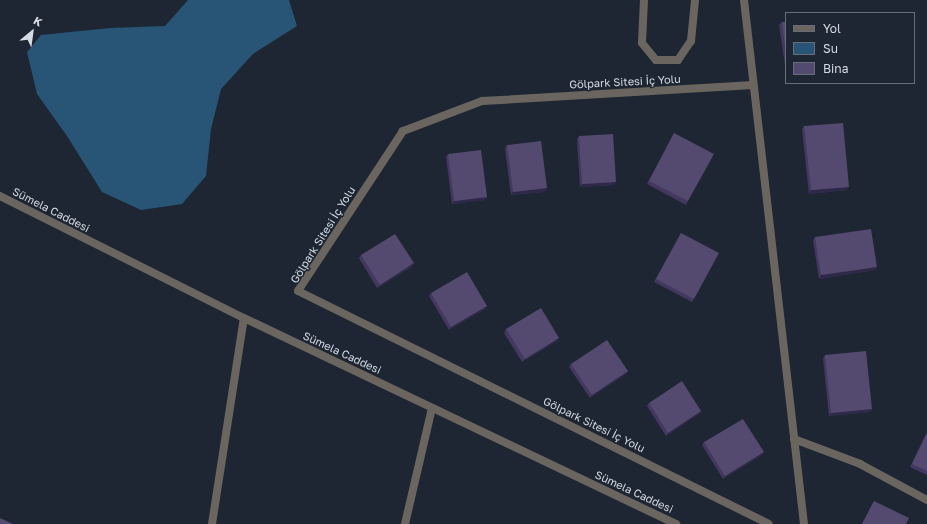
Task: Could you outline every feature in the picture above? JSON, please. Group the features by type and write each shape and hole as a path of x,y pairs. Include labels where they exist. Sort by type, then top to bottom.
{"street":[{"path":"644,0 642,43 656,60 678,60 690,41 695,0"},
{"path":"744,0 804,524"},
{"name":"Gölpark Sitesi İç Yolu","path":"753,85 482,101 403,131 298,291 769,524"},
{"name":"Sümela Caddesi","path":"0,196 244,318 676,524"},
{"path":"212,524 244,318"},
{"path":"405,524 432,408"},
{"path":"794,439 860,464 927,500"}],"water":[{"path":"188,0 289,0 297,26 253,54 221,89 211,129 206,176 182,204 141,210 102,192 67,136 37,94 27,52 41,35 110,28 165,26"}],"building":[{"path":"782,22 785,22 785,46"},
{"path":"843,123 849,187 811,190 804,126"},
{"path":"674,133 714,154 688,201 649,181"},
{"path":"613,134 616,182 582,184 579,136"},
{"path":"541,141 547,188 513,192 507,145"},
{"path":"481,150 487,197 454,201 448,154"},
{"path":"871,229 877,267 821,275 815,237"},
{"path":"681,233 719,253 694,299 656,279"},
{"path":"395,234 414,263 380,285 361,255"},
{"path":"467,272 487,306 451,327 431,293"},
{"path":"541,308 559,338 525,359 506,329"},
{"path":"607,340 628,371 592,395 571,364"},
{"path":"866,351 872,409 831,413 825,355"},
{"path":"682,381 701,411 668,433 649,403"},
{"path":"743,419 764,452 725,476 704,442"},
{"path":"927,433 927,471 912,464"},
{"path":"874,501 909,518 906,524 862,524"},
{"path":"0,518 13,524 0,524"}]}
